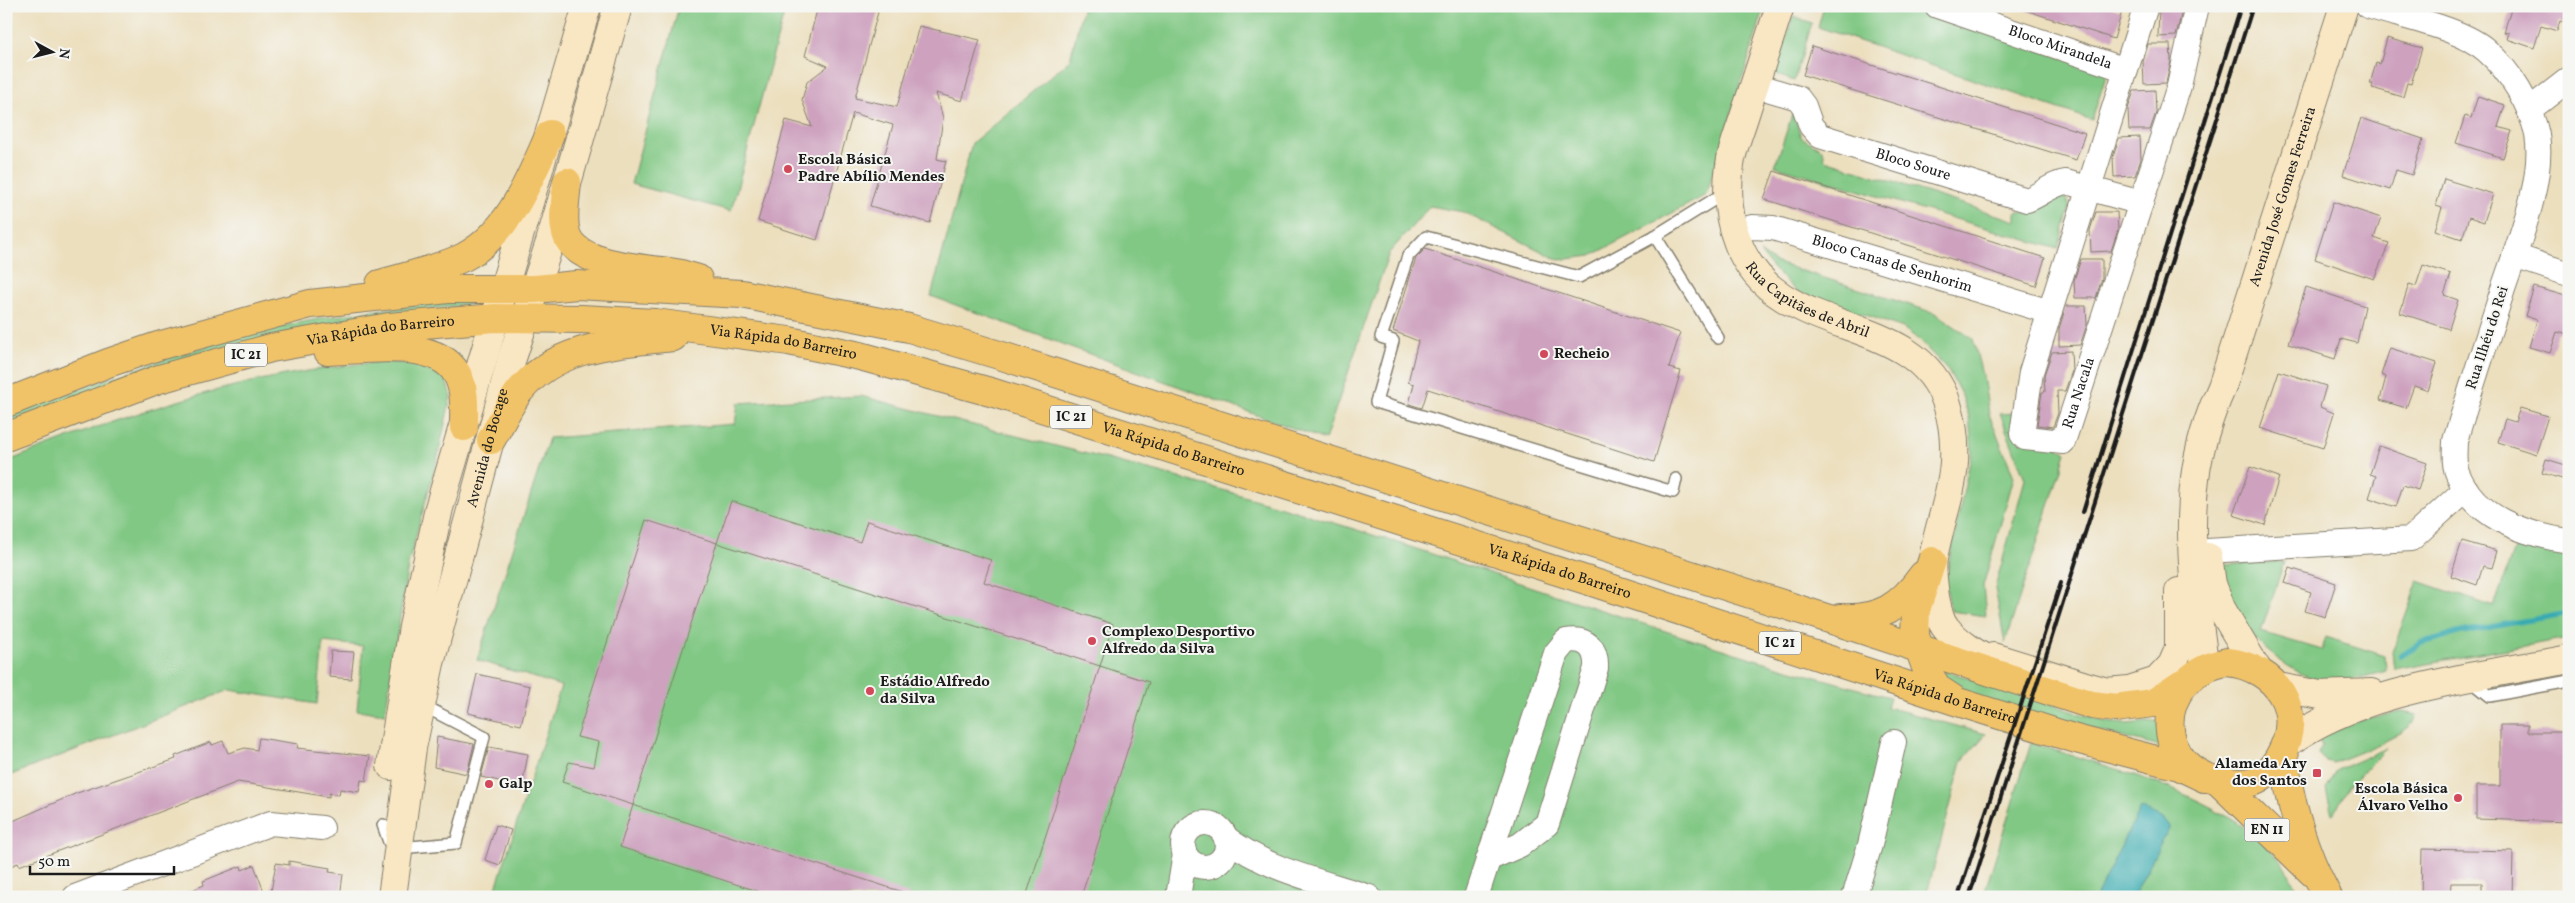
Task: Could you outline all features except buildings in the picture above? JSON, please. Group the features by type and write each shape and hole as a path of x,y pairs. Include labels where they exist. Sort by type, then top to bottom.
{"main road":[{"path":"310,304 447,264 466,256 490,237 510,213 525,190 550,134"},
{"path":"567,182 567,236 576,248 592,258 629,267 678,273 742,294"},
{"name":"IC 21","path":"535,289 577,285 742,294 909,328 999,354 1823,617 2092,705 2115,708 2153,703 2182,684"},
{"path":"505,288 535,289"},
{"name":"IC 21","path":"6,403 108,363 158,346 310,304 448,289 505,288"},
{"name":"Via Rápida do Barreiro","path":"6,437 159,379 271,348 389,327 495,318 655,323 729,331 860,356 994,393 1588,581 1955,701 2076,739 2179,766 2212,780"},
{"path":"491,440 519,393 540,372 565,356 595,347 729,331"},
{"path":"271,348 312,352 399,349 430,353 446,361 457,373 464,392 464,427"},
{"path":"1823,617 1859,619 1892,608 1914,586 1932,561"},
{"path":"1932,561 1916,610 1915,636 1928,673 1938,689 1955,701"},
{"name":"EN 11","path":"2212,780 2240,783 2256,781 2273,767 2285,746 2290,724 2287,705 2278,687 2257,669 2243,663 2227,662 2205,668 2182,684 2172,704 2169,725 2174,747 2186,765 2212,780 2322,886"},
{"name":"EN 11","path":"2285,746 2289,796 2322,886"}],"street":[{"name":"Avenida do Bocage","path":"374,897 393,752 425,563 439,508 505,288 586,6"},
{"name":"Avenida do Bocage","path":"392,897 412,748 464,531 524,319 535,289 618,6"},
{"name":"Rua Capitães de Abril","path":"1780,6 1730,164 1728,191 1729,212 1733,232 1742,256 1755,275 1769,289 1809,313 1879,337 1900,348 1917,361 1937,383 1947,403 1952,424 1954,463 1932,561 1937,605 1943,624 1952,634 2021,682"},
{"name":"Bloco Mirandela","path":"1937,6 2126,70"},
{"name":"Rua Nacala","path":"2146,6 2031,372 2022,434 2025,438 2063,442 2179,86 2198,6"},
{"name":"Avenida José Gomes Ferreira","path":"2205,668 2194,565 2192,519 2195,477 2207,420 2222,386 2344,6"},
{"name":"Rua Ilhéu do Rei","path":"2368,6 2461,35 2487,51 2520,91 2529,110 2537,136 2536,176 2514,256 2455,441 2456,470 2466,489 2478,505 2499,520 2547,538 2569,541"},
{"path":"2529,110 2569,79"},
{"name":"Bloco Soure","path":"1754,86 1798,98 1804,106 1811,126 1820,136 2027,200 2039,196 2055,183 2066,182 2089,188"},
{"path":"2089,188 2141,203"},
{"name":"Bloco Canas de Senhorim","path":"1733,232 1752,227 1773,228 2050,312"},
{"path":"2514,256 2569,274"},
{"name":"Avenida José Gomes Ferreira","path":"2222,386 2210,477 2207,518 2212,584 2221,608 2257,669"},
{"path":"2208,551 2411,539 2466,489"},
{"path":"1975,651 2107,692 2129,690 2157,681 2172,665 2179,649 2181,624 2178,564 2192,519"},
{"path":"1476,897 1488,860 1556,653 1566,641 1581,641 1591,647 1597,656 1596,668 1547,824 1520,845 1488,860"},
{"path":"2278,687 2320,695 2405,691 2569,660"},
{"path":"2285,746 2321,720 2405,691"},
{"path":"1854,897 1870,845 1894,742"},
{"path":"75,897 271,823 322,828"},
{"path":"1178,897 1185,854 1184,839 1186,833 1197,824 1204,823 1218,826 1226,838 1237,846 1277,867 1368,897"},
{"path":"1185,897 1226,852 1226,838"},
{"path":"1185,854 1195,865 1214,865 1230,862 1277,867"}],"lane":[{"path":"1676,479 1673,492 1376,402 1393,341 1381,337 1408,256 1426,237 1579,277 1655,236 1728,191"},
{"path":"1655,236 1718,338"},
{"path":"2469,679 2490,696 2569,681"},
{"path":"383,825 389,842 399,848 456,844 484,737 422,705"}],"green space":[{"path":"679,6 786,6 731,211 631,184"},
{"path":"1083,6 1765,6 1706,195 1591,256 1559,260 1463,212 1430,206 1389,253 1325,440 931,296 972,143 1070,60"},
{"path":"1824,6 1907,6 2107,73 2092,120 1818,27"},
{"path":"1793,16 1812,23 1794,81 1775,74"},
{"path":"1793,112 1801,137 1823,150 1825,160 2016,221 2016,212 2037,211 2056,197 2064,196 2070,207 2058,249 1775,166"},
{"path":"1760,252 1774,262 1935,313 1973,339 1984,383 1989,414 2014,477 1983,586 1986,616 1951,611 1945,581 1972,451 1969,417 1962,396 1948,370 1918,339 1903,328 1797,292 1773,269"},
{"path":"456,301 470,302 471,304 381,315 295,331 153,369 6,423 6,417 98,382 191,351 254,333 329,317"},
{"path":"382,362 431,365 445,378 451,396 438,456 408,565 385,714 357,710 363,646 323,642 317,704 229,690 6,777 6,462 98,427 191,397 285,375 333,367"},
{"name":"Complexo Desportivo Alfredo da Silva","path":"861,396 1226,491 1355,529 1659,629 1813,676 1890,697 1887,707 1986,734 1962,761 1926,897 493,897 561,686 477,660 549,438 735,424 738,403"},
{"path":"2015,413 2066,453 2005,643 1995,588 2025,479 2000,414"},
{"path":"2517,540 2569,557 2569,638 2394,669 2392,652 2418,581 2494,607"},
{"path":"2284,562 2261,632 2322,650 2326,637 2385,656 2386,671 2340,681 2314,679 2301,674 2289,666 2253,637 2234,611 2219,565"},
{"path":"1934,667 2106,722 2126,724 2157,721 2172,750 1953,693"},
{"path":"2401,712 2417,715 2405,730 2394,737 2333,763 2326,761 2318,755 2321,746 2319,738 2359,720"},
{"path":"2031,743 2164,786 2229,817 2257,837 2280,860 2289,873 2299,897 1983,897"},
{"path":"2387,748 2348,787 2335,812 2332,814 2326,789 2337,770"}],"water":[{"path":"2140,808 2164,819 2170,826 2133,897 2096,897"}],"waterway":[{"path":"2401,656 2421,643 2457,633 2569,613"}],"railway":[{"path":"2083,512 2241,6"},
{"path":"1969,897 2253,6"},
{"path":"1958,897 2061,583"}],"place":[{"name":"Escola Básica Padre Abílio Mendes","path":"788,169"},
{"name":"Recheio","path":"1544,354"},
{"name":"Complexo Desportivo Alfredo da Silva","path":"1092,641"},
{"name":"Estádio Alfredo da Silva","path":"870,691"},
{"name":"Alameda Ary dos Santos","path":"2317,773"},
{"name":"Galp","path":"489,784"},
{"name":"Escola Básica Álvaro Velho","path":"2458,798"}]}
